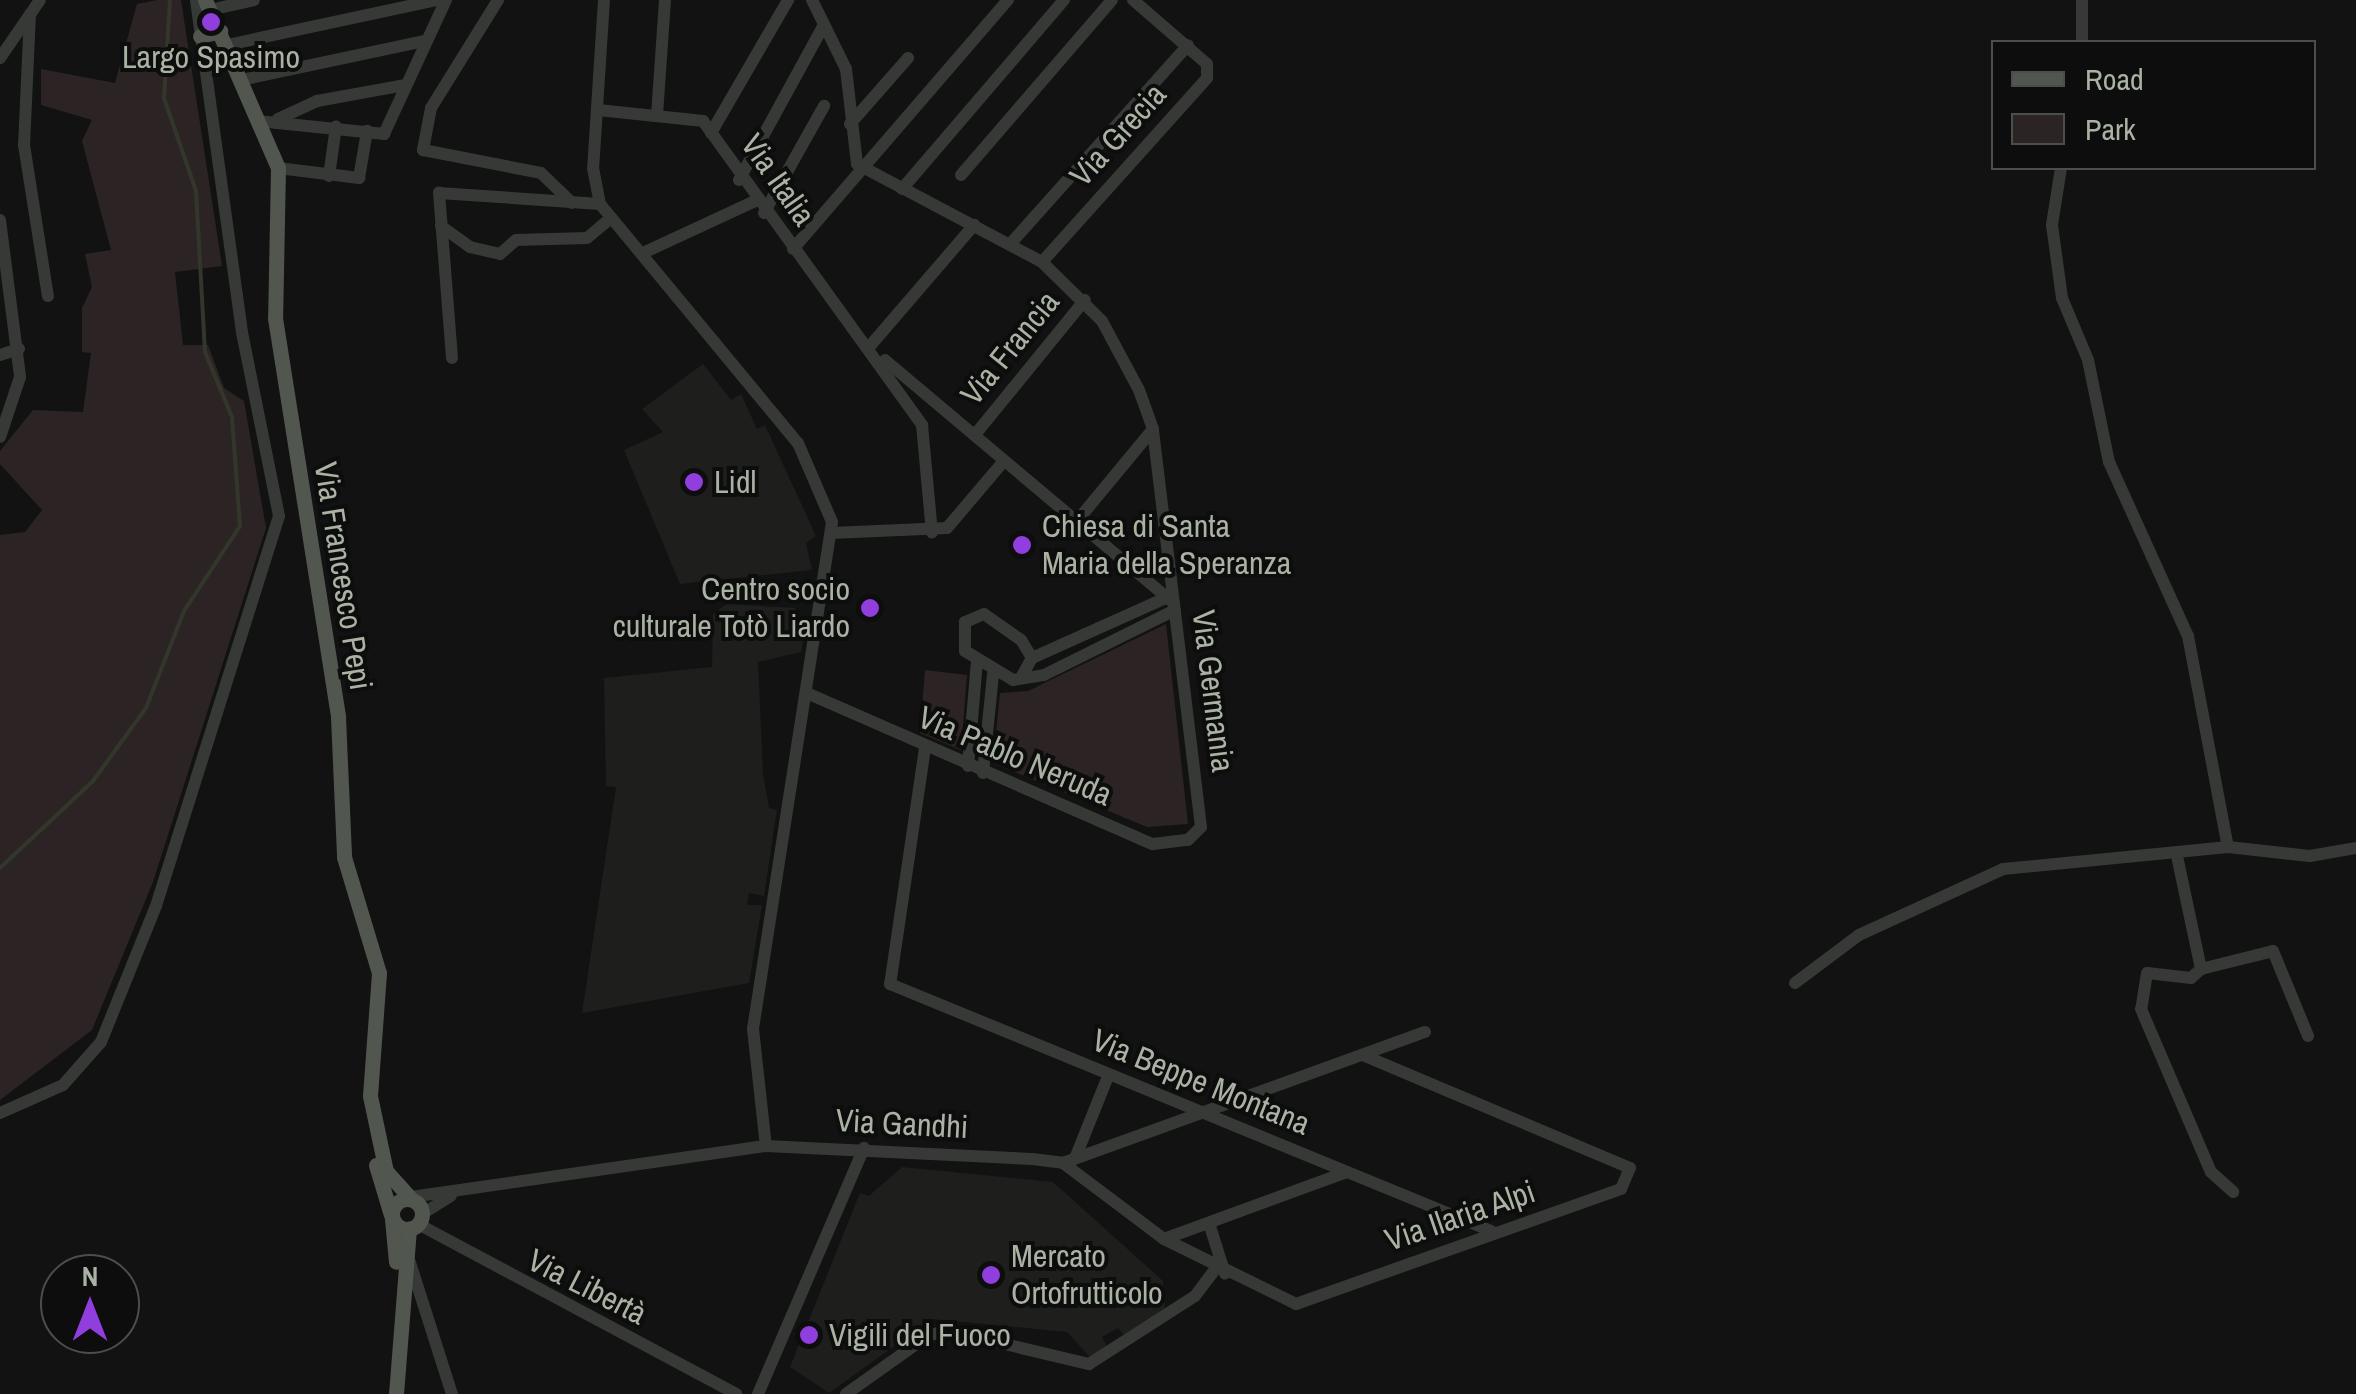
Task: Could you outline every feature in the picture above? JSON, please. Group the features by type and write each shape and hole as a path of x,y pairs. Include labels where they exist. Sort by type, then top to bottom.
{"main road":[{"name":"Via Francesco Pepi","path":"204,3 224,38 278,168 275,318 338,717 344,857 380,973 375,1126"},
{"path":"200,36 224,38"},
{"path":"375,1126 386,1171 407,1198 416,1222 404,1248 396,1394"},
{"path":"375,1126 392,1217 401,1320"},
{"path":"392,1217 407,1198"},
{"path":"392,1217 416,1222"}],"street":[{"path":"0,58 40,0"},
{"path":"0,1114 80,1072 102,1042 156,906 279,516 254,388 200,36 204,3 232,5 254,0"},
{"path":"224,38 437,0"},
{"path":"258,121 278,119 384,134 446,0"},
{"path":"498,0 432,108 423,150 436,159 541,173 572,203"},
{"path":"604,0 598,110 600,204 798,444 831,533 809,694 752,1029 766,1146"},
{"path":"657,115 665,0"},
{"path":"712,133 788,0"},
{"path":"812,0 846,70 850,124 863,168"},
{"path":"793,249 1008,0"},
{"path":"902,189 1064,0"},
{"path":"961,175 1112,0"},
{"path":"1012,242 1188,44 1134,0"},
{"path":"2082,0 2082,40"},
{"path":"30,14 24,145 48,296"},
{"path":"739,180 824,25"},
{"path":"241,80 426,41"},
{"name":"Via Grecia","path":"1042,262 1207,78 1188,44"},
{"path":"850,124 908,58"},
{"path":"278,119 316,101 404,85"},
{"path":"644,253 760,207 824,106"},
{"name":"Via Italia","path":"598,110 694,117 712,133 739,180 873,349"},
{"path":"332,176 336,126"},
{"path":"278,168 359,178 366,131"},
{"name":"Via Germania","path":"863,168 1012,242 1042,262 1085,300 1121,352 1153,429 1201,827"},
{"path":"2061,170 2052,225 2062,298 2088,360 2109,462 2188,636 2228,847"},
{"path":"452,358 439,193 600,204"},
{"path":"439,225 470,248 500,254 516,240 587,238 611,218"},
{"path":"0,220 7,309 18,349 17,397 0,436"},
{"path":"873,349 974,224"},
{"name":"Via Francia","path":"978,431 1085,300"},
{"path":"0,356 18,349"},
{"path":"873,349 978,431 1004,461 1172,603"},
{"path":"873,349 930,444 932,533"},
{"path":"1077,521 1153,429"},
{"path":"831,533 932,533 958,521 1004,461"},
{"path":"1022,676 1032,658 1172,603"},
{"path":"1032,658 984,614 960,631 976,660 993,674 1044,675 1172,603"},
{"path":"968,766 976,660"},
{"path":"983,773 993,674"},
{"name":"Via Pablo Neruda","path":"809,694 925,748 1153,844 1188,840 1201,827"},
{"name":"Via Beppe Montana","path":"925,748 890,984 1491,1231"},
{"path":"1795,984 1859,936 2003,869 2080,856 2177,856 2228,847 2310,856 2356,848"},
{"path":"2177,856 2201,970"},
{"path":"2233,1192 2212,1172 2141,1009 2147,973 2191,978 2201,970 2268,948 2308,1036"},
{"path":"1220,1271 1164,1239 1063,1164 1199,1111 1425,1032"},
{"name":"Via Ilaria Alpi","path":"1220,1271 1296,1304 1491,1231 1621,1189 1630,1168 1362,1054"},
{"path":"1076,1156 1109,1074"},
{"name":"Via Gandhi","path":"407,1198 766,1146 864,1148 1063,1164"},
{"path":"758,1394 864,1148"},
{"path":"1164,1239 1348,1172"},
{"path":"416,1222 467,1190"},
{"name":"Via Libertà","path":"416,1222 736,1394"},
{"path":"1208,1223 1220,1271"},
{"path":"404,1248 452,1394"},
{"path":"846,1394 929,1335 950,1331 1089,1364 1195,1296 1220,1271"},
{"path":"404,1288 423,1298"}],"shaded area":[{"path":"703,364 731,400 741,394 757,429 765,425 816,536 806,543 812,570 680,584 624,450 663,432 642,409"},
{"path":"727,604 795,608 805,630 801,652 758,662 763,774 769,808 777,810 764,896 749,893 747,905 762,905 749,983 582,1013 616,787 606,786 604,678 712,667 713,614"},
{"name":"Mercato Ortofrutticolo","path":"902,1167 1053,1182 1163,1281 1165,1309 1124,1335 1118,1328 1102,1337 1107,1346 1090,1357 1067,1332 932,1319 829,1393 790,1367 860,1193 869,1196"}],"green space":[{"path":"181,0 222,266 175,272 183,345 208,345 224,388 244,401 266,528 153,882 92,1030 0,1100 0,535 25,532 42,510 0,464 0,451 33,410 83,412 91,353 82,352 82,308 92,287 85,254 111,250 82,141 92,120 41,105 41,69 115,83 137,4"},
{"path":"1166,624 1188,824 1147,827 993,763 1000,693 1028,691"},
{"path":"925,670 967,675 961,750 920,733"}],"waterway":[{"path":"0,868 93,781 146,708 184,611 240,526 232,417 205,352 196,191 164,98 170,0"}],"place":[{"name":"Largo Spasimo","path":"211,22"},
{"name":"Lidl","path":"694,482"},
{"name":"Chiesa di Santa Maria della Speranza","path":"1022,545"},
{"name":"Centro socio culturale Totò Liardo","path":"870,608"},
{"name":"Mercato Ortofrutticolo","path":"991,1275"},
{"name":"Vigili del Fuoco","path":"809,1335"}]}
